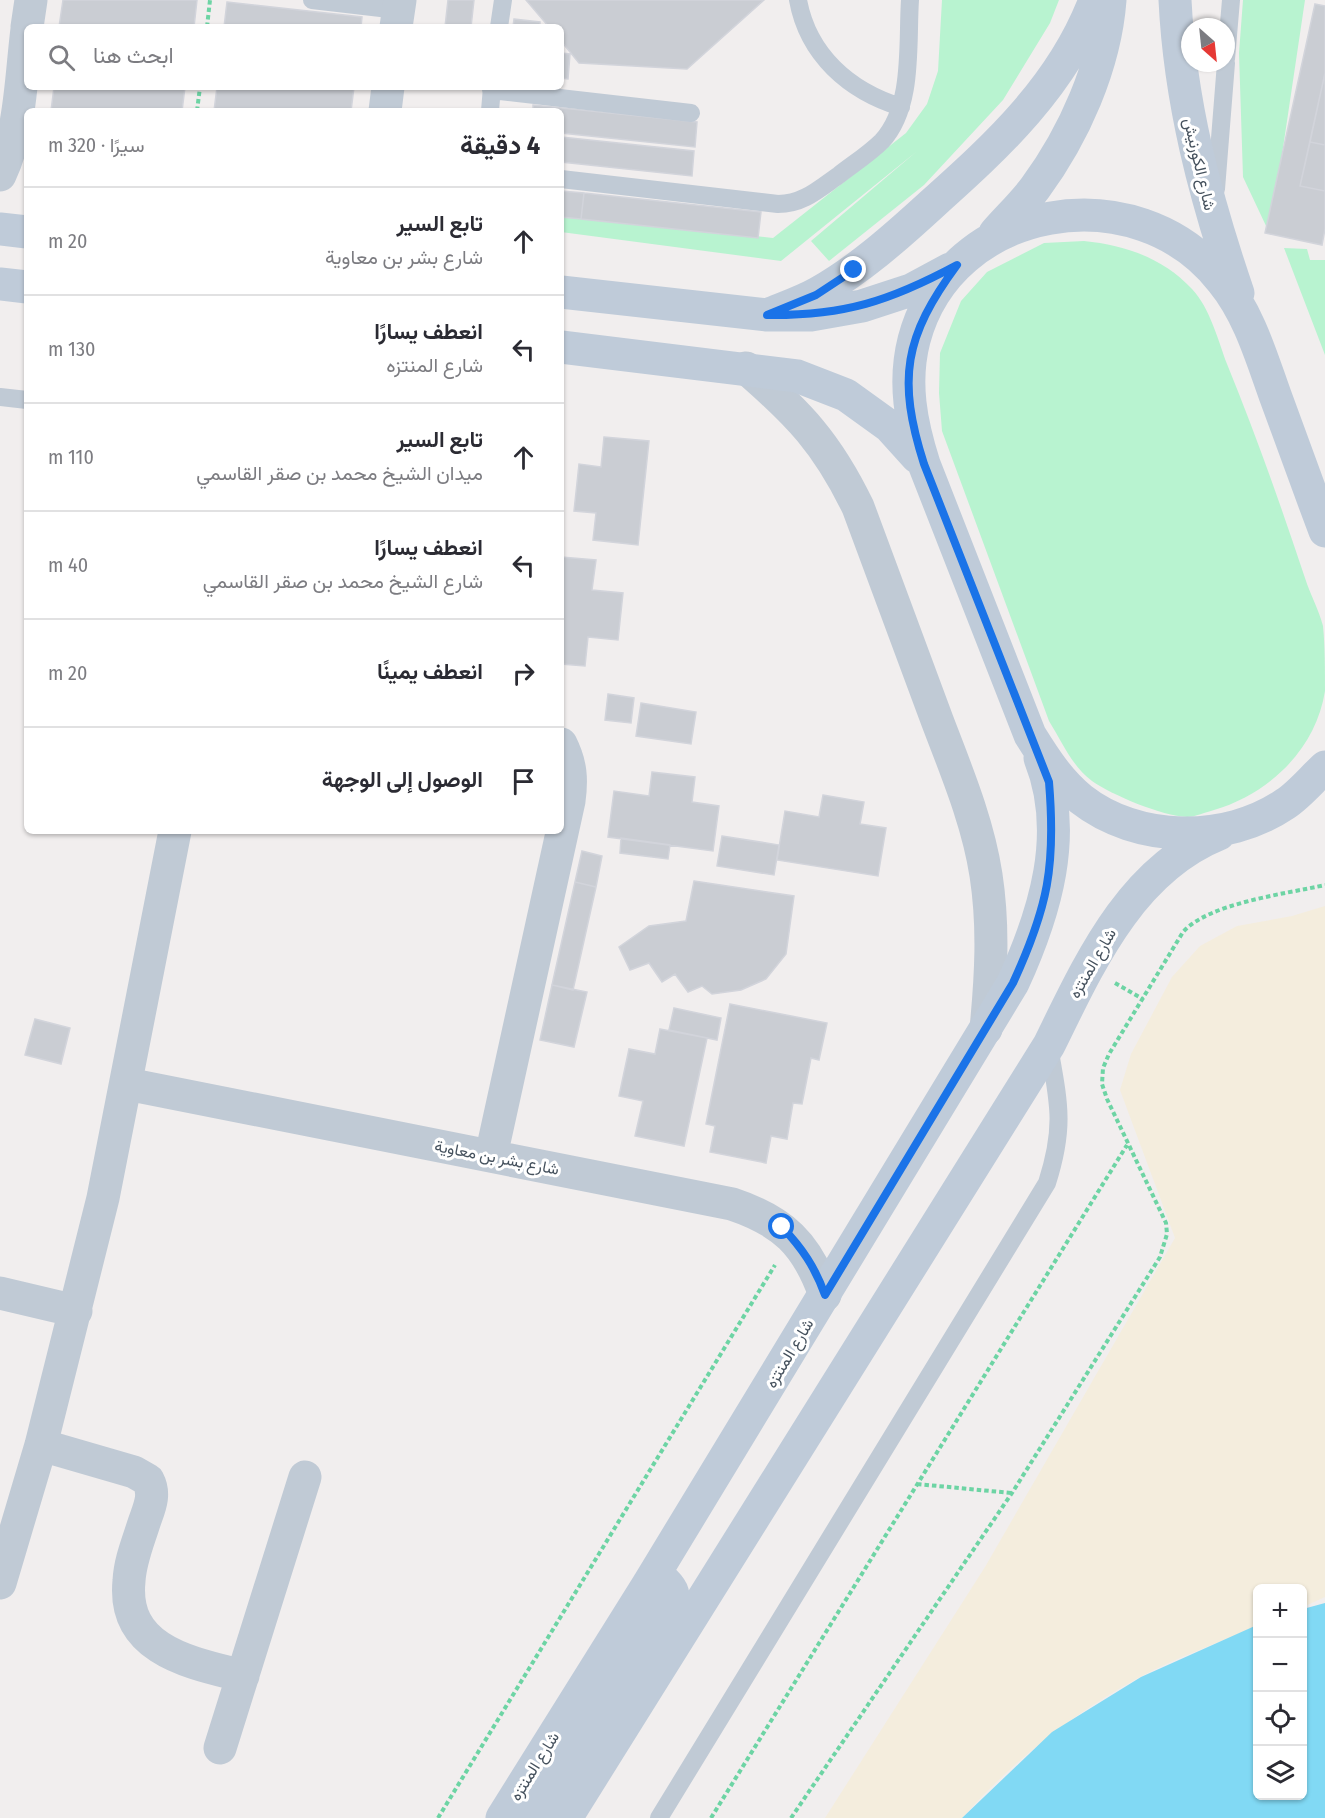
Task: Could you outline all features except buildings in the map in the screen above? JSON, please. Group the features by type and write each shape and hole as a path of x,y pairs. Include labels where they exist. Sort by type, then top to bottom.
{"main road":[{"path":"767,315 816,295 854,270 890,242 991,152 1035,104 1067,57 1095,0"},
{"path":"564,292 767,315 811,315 862,306 911,290 957,265 992,237 1035,188 1069,134 1094,74 1110,0"},
{"name":"شارع الكورنيش","path":"1175,0 1184,95 1196,159 1213,221 1249,323"},
{"path":"992,237 1039,219 1090,213 1140,223 1192,252 1221,280 1249,323 1325,531"},
{"path":"0,229 24,232"},
{"path":"957,265 932,300 914,339 908,381 911,424 924,464 1030,735 1052,770 1082,800 1119,820 1160,832 1202,833 1244,824 1285,804 1325,767"},
{"path":"0,284 24,287"},
{"path":"564,347 797,376 846,396 889,426 924,464"},
{"name":"شارع المنتزه","path":"501,1818 649,1583 1013,983 1035,936 1049,886 1054,834 1049,782 1030,735"},
{"name":"شارع المنتزه","path":"566,1818 1049,1045 1088,967 1139,892 1178,857 1205,840 1244,824"},
{"path":"537,1818 671,1605 674,1596 672,1588 665,1582 649,1583"}],"street":[{"path":"28,24 31,0"},
{"path":"0,175 8,158 13,135 24,53"},
{"path":"385,108 388,90"},
{"path":"13,135 24,166"},
{"path":"746,368 812,430 838,467 858,507 958,776 977,834 986,874 991,914 991,976 986,1029"},
{"path":"564,750 570,762 572,781 564,824"},
{"path":"0,1583 11,1508 41,1445 76,1311 127,1084 174,834"},
{"path":"491,1156 562,834"},
{"name":"شارع بشر بن معاوية","path":"127,1084 732,1204 758,1213 782,1227 816,1269 825,1295"},
{"path":"0,1293 76,1311"},
{"path":"41,1445 134,1472 148,1480 153,1496 128,1583 135,1617 143,1632 169,1655 243,1676"},
{"path":"220,1749 305,1477"}],"lane":[{"path":"312,0 398,12"},
{"path":"499,24 502,0"},
{"path":"798,0 808,33 834,70 867,94 901,107"},
{"path":"564,178 789,204 811,196 883,140 901,107 910,0"},
{"path":"1230,18 1231,0"},
{"path":"1213,221 1225,72"},
{"path":"490,108 491,90"},
{"path":"507,90 691,113"},
{"path":"0,397 24,400"},
{"path":"1285,804 1308,792 1325,788"},
{"path":"659,1818 1047,1183 1059,1136 1060,1112 1049,1045"}],"path":[{"path":"207,24 210,0"},
{"path":"197,108 200,90"},
{"path":"791,1818 1012,1493 1160,1257 1165,1243 1166,1223 1107,1099 1102,1084 1103,1068 1109,1054 1183,932 1203,915 1325,885"},
{"path":"711,1818 1127,1145"},
{"path":"438,1818 792,1237"},
{"path":"917,1484 1012,1493"}],"green space":[{"path":"942,0 1059,0 1050,23 1003,100 924,185 829,261 811,241 916,152 781,261 564,232 564,213 773,238 906,133 927,104 938,71"},
{"path":"1243,0 1305,0 1280,168 1267,228 1243,177 1239,53"},
{"path":"1084,241 1129,250 1156,261 1181,278 1204,305 1258,444 1323,626 1325,691 1312,732 1300,750 1271,781 1253,793 1234,803 1193,816 1164,813 1112,792 1085,775 1068,753 1049,721 942,431 939,393 940,353 961,301 987,272 1044,243"},
{"path":"1284,248 1307,249 1310,260 1325,260 1325,355"}],"sand":[{"path":"1325,906 1325,1597 1307,1605 1307,1584 1253,1584 1253,1628 1154,1670 1091,1706 1023,1758 962,1818 825,1818 985,1567 1175,1238 1120,1090 1131,1054 1172,977 1200,946 1237,926 1292,916"}],"water":[{"path":"1325,1603 1325,1818 962,1818 1052,1732 1141,1677 1253,1627 1253,1800 1307,1800 1307,1608"}],"route":[{"path":"782,1227 801,1246 816,1269 825,1295 1013,983 1035,936 1049,886 1054,834 1049,782 924,464 911,424 908,381 914,339 932,300 957,265 911,290 862,306 811,315 767,315 816,295 854,270"}]}
